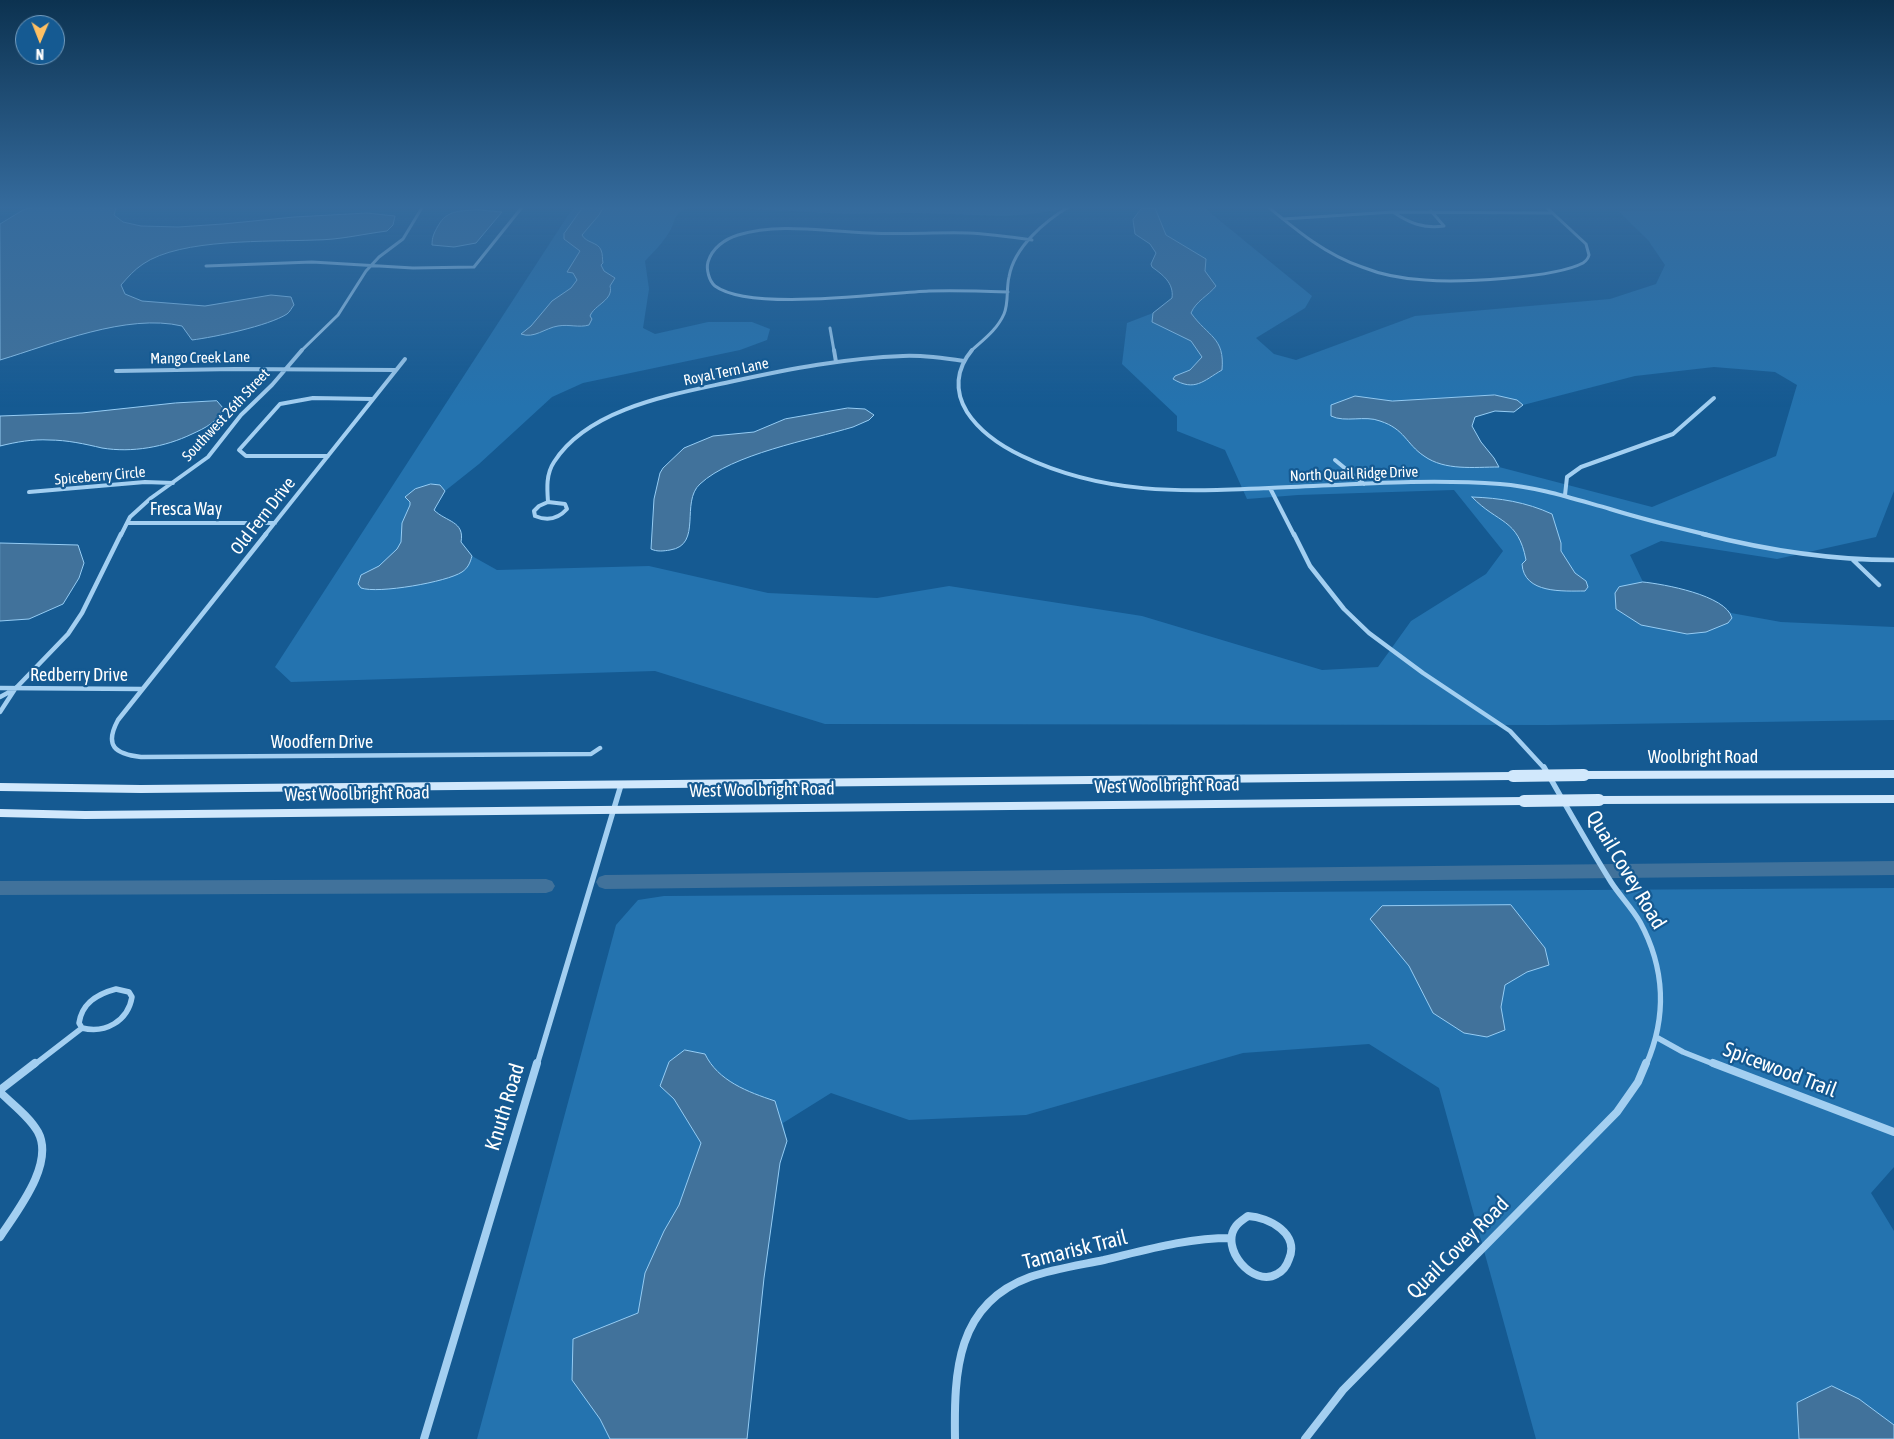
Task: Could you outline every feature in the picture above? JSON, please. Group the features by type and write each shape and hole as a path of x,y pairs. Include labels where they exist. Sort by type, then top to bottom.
{"main road":[{"name":"Woolbright Road","path":"1513,776 1894,774"},
{"name":"West Woolbright Road","path":"0,787 141,789 1513,776"},
{"name":"West Woolbright Road","path":"0,813 95,815 1599,800 1894,799"}],"street":[{"name":"Southwest 26th Street","path":"0,697 15,689 56,649 82,613 130,517 139,507 208,457 241,415 298,354 338,316 365,273"},
{"path":"709,273 712,283 718,288 752,298 820,299 929,291 1008,292"},
{"path":"964,360 1000,322 1009,300 1009,273"},
{"path":"1382,273 1405,278 1454,281 1528,273"},
{"path":"830,328 836,362"},
{"name":"Royal Tern Lane","path":"548,502 548,475 550,468 561,452 590,428 611,417 665,396 784,370 836,362 912,356 964,360"},
{"name":"Old Fern Drive","path":"142,689 405,359"},
{"name":"North Quail Ridge Drive","path":"964,360 958,388 966,410 974,421 994,440 1038,465 1083,480 1147,490 1194,492 1364,484 1483,482 1518,486 1564,495 1671,526 1768,551 1852,560 1894,560"},
{"name":"Mango Creek Lane","path":"116,371 217,368 396,370"},
{"path":"328,456 246,456 240,453 239,450 280,404 287,401 302,398 373,399"},
{"path":"1564,495 1567,477 1581,467 1673,434 1714,398"},
{"path":"1334,460 1364,484"},
{"name":"Spiceberry Circle","path":"29,492 145,482 174,483"},
{"name":"Quail Covey Road","path":"1270,488 1310,566 1344,609 1369,633 1423,673 1510,731 1543,766 1612,883 1640,922 1656,960 1661,985 1661,1010 1656,1037 1638,1082 1617,1112 1343,1390 1305,1439"},
{"path":"548,502 562,502 566,504 567,510 562,515 553,519 543,519 536,516 534,511 536,508 548,502"},
{"name":"Fresca Way","path":"127,523 275,523"},
{"path":"1852,560 1879,585"},
{"name":"Redberry Drive","path":"0,688 142,689"},
{"name":"Southwest 26th Street","path":"0,712 6,706 15,689"},
{"name":"Woodfern Drive","path":"142,689 118,720 111,735 115,748 130,756 591,754 600,748"},
{"name":"Knuth Road","path":"424,1439 621,785"},
{"path":"0,1237 39,1171 43,1155 42,1142 37,1131 0,1091 82,1028 96,1031 114,1024 129,1010 132,997 129,992 116,989 97,996 83,1009 79,1016 79,1023 82,1028"},
{"name":"Spicewood Trail","path":"1656,1037 1683,1052 1894,1132"},
{"path":"1248,1216 1268,1218 1285,1233 1290,1243 1291,1254 1289,1264 1275,1276 1264,1277 1254,1274 1244,1268 1237,1259 1232,1248 1231,1238 1234,1228 1248,1216"},
{"name":"Tamarisk Trail","path":"955,1439 954,1378 964,1337 985,1305 999,1293 1014,1283 1039,1275 1180,1242 1231,1238"}],"shaded area":[{"path":"0,273 132,273 121,285 125,294 142,301 205,306 271,295 291,297 294,305 288,313 267,323 227,334 192,340 182,326 161,323 138,324 90,332 0,360"},
{"path":"530,273 647,273 649,289 643,328 655,334 708,322 752,322 770,329 767,340 740,350 583,383 552,397 479,464 445,491 436,505 435,512 458,527 462,536 461,542 472,556 497,570 649,566 768,593 877,598 949,586 1142,616 1322,670 1378,667 1411,621 1486,574 1503,551 1454,490 1298,495 1247,499 1225,450 1177,431 1177,416 1122,364 1127,323 1153,313 1172,298 1171,288 1160,273 1284,273 1312,296 1305,308 1256,338 1274,354 1296,360 1415,316 1610,299 1656,284 1661,273 1894,273 1894,491 1876,537 1777,559 1661,541 1630,555 1643,582 1699,594 1719,604 1731,613 1781,622 1894,627 1894,720 1549,725 825,724 655,671 291,682 275,667","holes":["1714,367 1775,372 1797,385 1776,456 1652,507 1499,467 1472,426 1475,417 1495,411 1514,412 1523,405 1635,376"]},
{"path":"573,273 607,273 615,278 610,286 609,295 592,312 590,316 592,319 589,325 558,326 535,334 521,334 531,326 552,301 571,288 577,280"},
{"path":"1160,273 1207,273 1216,286 1196,305 1191,313 1218,344 1221,351 1222,370 1199,384 1187,385 1173,379 1175,376 1190,370 1202,357 1191,341 1152,322 1153,313 1172,298 1171,288"},
{"path":"1495,395 1517,400 1523,405 1514,412 1495,411 1475,417 1472,426 1499,467 1460,467 1441,464 1424,456 1400,432 1388,424 1374,419 1342,419 1331,416 1331,405 1355,396 1392,401"},
{"path":"217,401 223,408 218,417 210,424 182,439 148,448 113,449 56,440 24,441 0,446 0,416 82,413 175,403"},
{"path":"848,408 865,409 874,415 869,420 853,427 772,449 731,464 714,473 700,484 694,492 689,532 686,540 680,546 670,550 658,551 651,549 654,499 660,473 684,448 713,436 754,432 785,419"},
{"path":"431,484 440,485 445,491 434,510 454,523 460,530 461,542 472,556 470,563 462,572 442,580 396,588 361,588 358,584 361,575 379,566 397,549 401,542 402,523 410,505 410,502 405,497 415,489"},
{"path":"1472,497 1513,501 1552,514 1561,543 1561,551 1575,573 1586,581 1588,587 1585,591 1546,589 1530,581 1524,574 1522,564 1526,560 1518,536 1506,523 1481,506"},
{"path":"0,543 78,545 84,563 79,578 63,604 29,619 0,621"},
{"path":"1643,582 1678,588 1706,597 1727,610 1732,618 1728,623 1706,632 1687,634 1641,625 1616,609 1615,593 1619,587"},
{"path":"1894,888 1894,1167 1871,1193 1894,1231 1894,1439 1536,1439 1439,1088 1369,1044 1243,1053 1026,1115 909,1120 831,1093 783,1123 787,1141 780,1163 764,1278 747,1439 477,1439 616,925 638,900 664,896"},
{"path":"1511,905 1545,948 1549,965 1527,972 1505,985 1501,1007 1505,1030 1487,1037 1464,1033 1433,1013 1409,966 1370,919 1382,906"},
{"path":"685,1050 705,1054 726,1078 754,1094 775,1101 787,1141 780,1163 764,1278 747,1439 610,1439 600,1419 572,1380 573,1339 638,1313 645,1273 664,1231 679,1205 701,1143 674,1099 660,1086 669,1062"},
{"path":"1832,1386 1859,1399 1894,1425 1894,1439 1799,1439 1797,1403"}],"waterway":[{"path":"605,882 1894,868"},
{"path":"0,888 546,886"}]}
